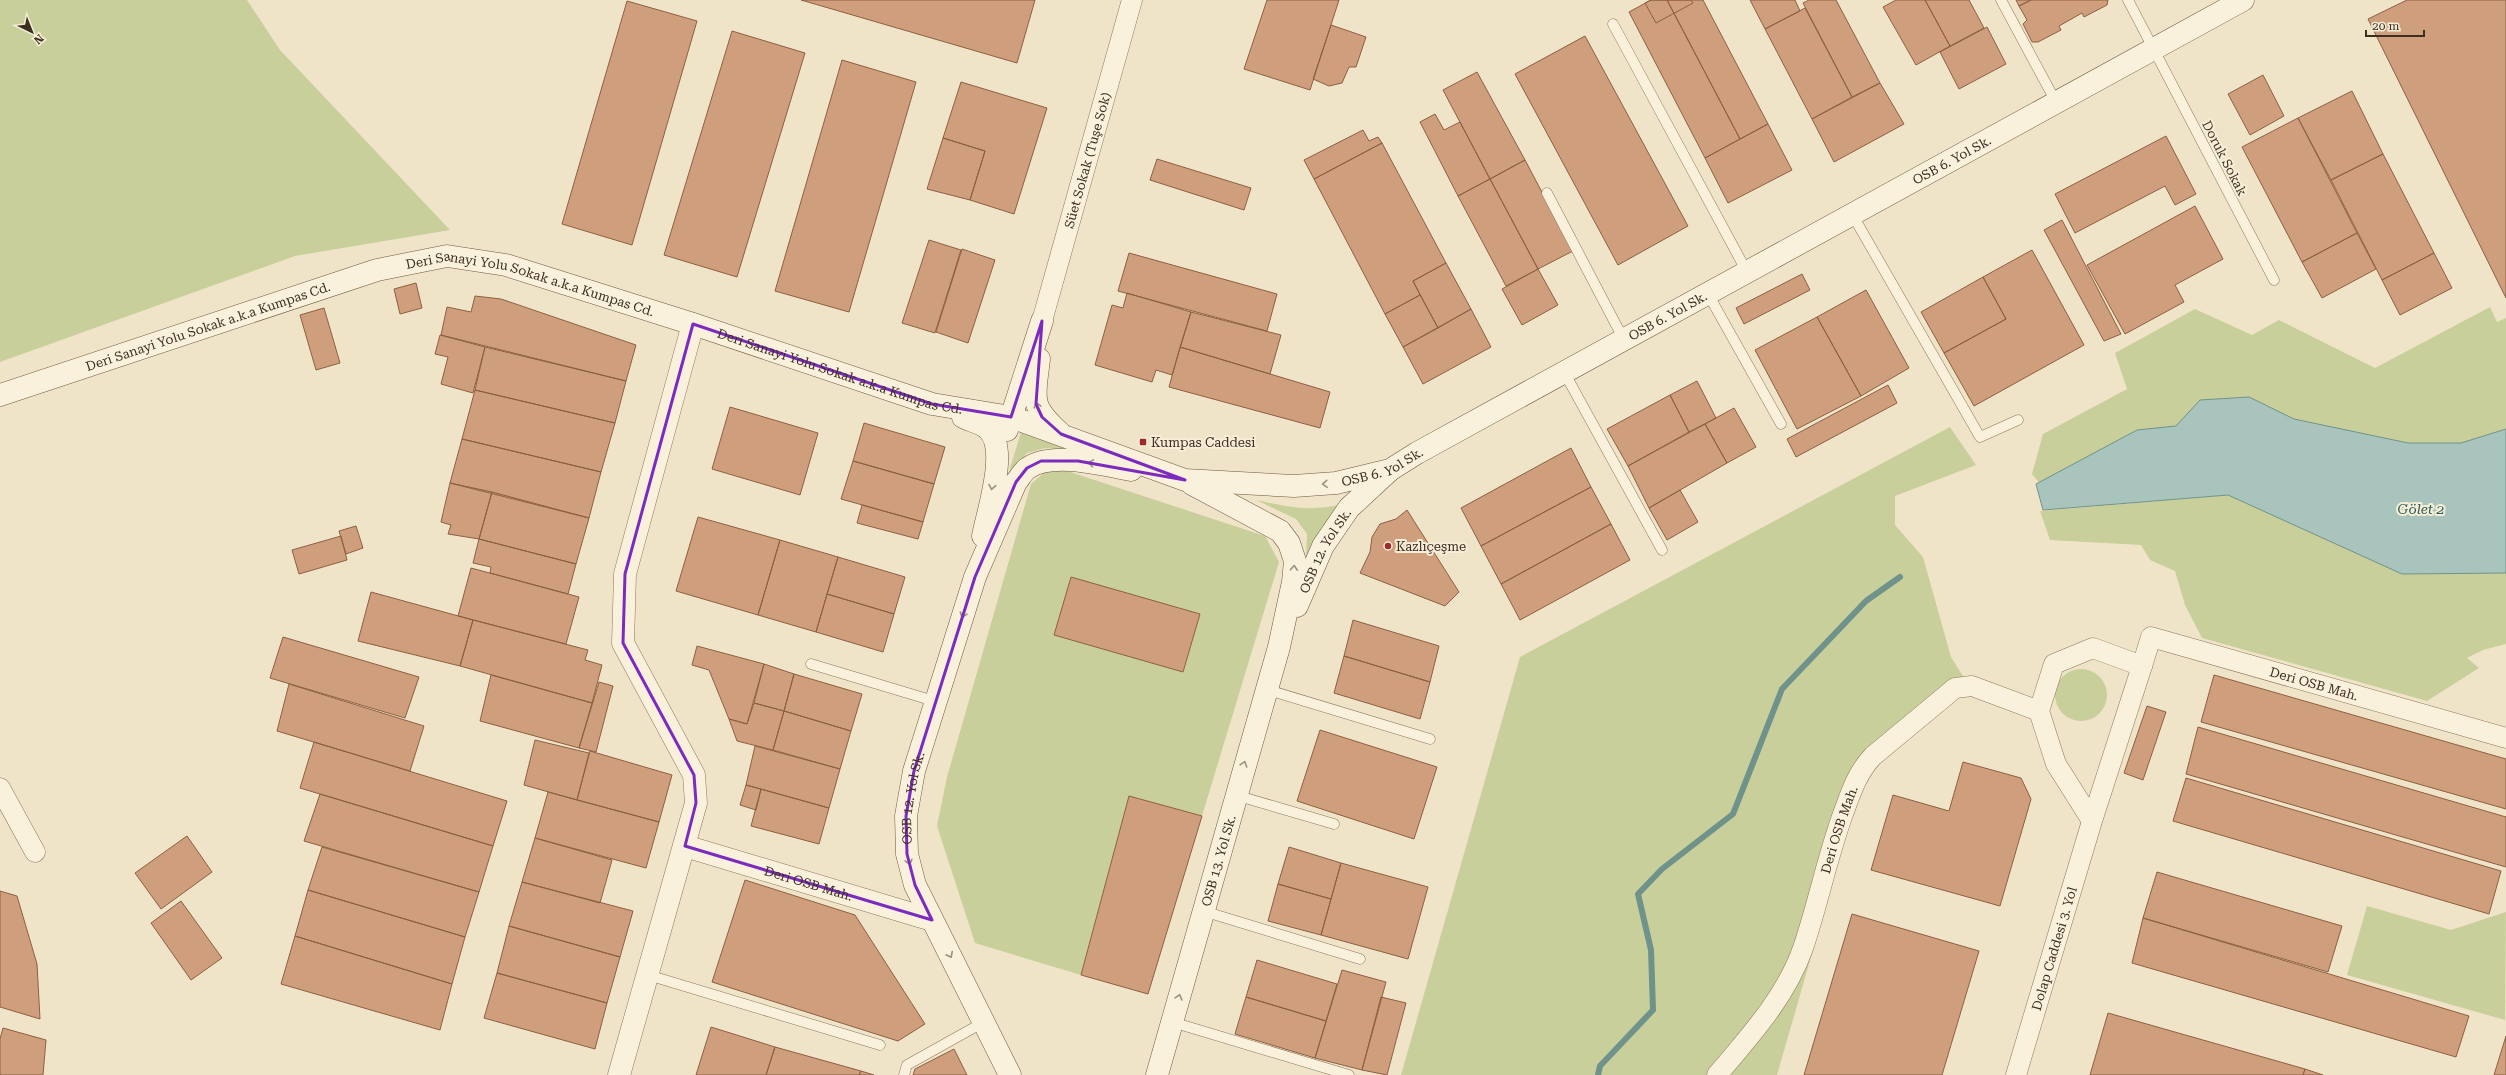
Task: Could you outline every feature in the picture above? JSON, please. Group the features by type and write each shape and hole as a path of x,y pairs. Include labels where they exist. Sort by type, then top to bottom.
{"main road":[{"name":"OSB 6. Yol Sk.","path":"1061,434 1185,480 1294,486 1336,483 1390,470 1564,372 2243,0"},
{"name":"Deri Sanayi Yolu Sokak a.k.a Kumpas Cd.","path":"0,395 377,270 447,256 506,265 693,324 932,404 1011,417 1061,434"},
{"path":"975,578 998,458 1042,321"},
{"path":"1042,321 1036,404 1042,417 1061,434"},
{"path":"619,1075 696,803 694,775 623,643 625,574 693,324"},
{"path":"932,404 988,428 996,440 998,458"},
{"path":"975,578 1016,482 1027,468 1041,461 1078,461 1185,480 1266,521 1280,531 1289,543 1295,561 1293,582 1279,647"},
{"name":"OSB 12. Yol Sk.","path":"1279,647 1323,546 1349,508 1390,470"},
{"name":"OSB 12. Yol Sk.","path":"975,578 934,701 914,771 906,816 907,854 914,885 1010,1075"},
{"name":"OSB 13. Yol Sk.","path":"1157,1075 1235,795 1268,690 1279,647"},
{"name":"Deri OSB Mah.","path":"685,846 932,920"}],"street":[{"name":"Süet Sokak (Tuşe Sok)","path":"1042,321 1132,0"},
{"path":"982,413 998,411 1010,404 1020,387"},
{"name":"Deri OSB Mah.","path":"2142,666 2151,637 2506,738"},
{"path":"2092,821 2056,764 2039,711 2054,664 2092,648 2142,666"},
{"name":"Dolap Caddesi 3. Yol","path":"2016,1075 2092,821 2142,666"},
{"name":"Deri OSB Mah.","path":"1717,1075 1773,1007 1790,978 1803,948 1831,849 1856,777 1863,766 1955,688 1972,686 2039,711"},
{"path":"0,788 35,852"}],"lane":[{"path":"2001,0 2056,102"},
{"name":"Doruk Sokak","path":"2128,0 2274,280"},
{"path":"1613,24 1747,272"},
{"path":"1548,193 1624,340"},
{"path":"1852,214 1980,437 2018,420"},
{"path":"1708,294 1781,424"},
{"path":"1564,372 1662,550"},
{"path":"811,664 934,701"},
{"path":"1268,690 1430,739"},
{"path":"1235,795 1334,824"},
{"path":"1203,911 1360,959"},
{"path":"648,974 880,1045"},
{"path":"904,1075 907,1065 984,1022"},
{"path":"1172,1022 1349,1075"}],"highlighted area":[{"path":"1042,321 1036,404 1042,417 1061,434 1185,480 1078,461 1041,461 1027,468 1016,482 975,577 914,771 906,816 907,854 915,885 932,920 685,846 696,803 694,775 623,643 625,574 693,324 932,404 1011,417"}],"green space":[{"path":"0,0 247,0 280,50 450,230 295,256 0,362"},
{"path":"2490,307 2497,322 2506,318 2506,441 2442,451 2177,437 2045,490 2032,474 2043,434 2127,389 2115,353 2195,309 2252,335 2279,320 2375,368"},
{"path":"1950,427 1976,465 1895,496 1895,525 1923,557 1951,657 1971,689 1867,763 1777,1075 1401,1075 1520,657"},
{"path":"1021,432 1089,452 1046,448 1027,453 1008,475"},
{"path":"1052,466 1265,536 1279,562 1202,816 1129,796 1081,975 975,943 937,826 947,777 1031,484"},
{"path":"2228,495 2405,574 2506,571 2506,644 2483,650 2467,658 2479,668 2427,701 2202,638 2185,605 2175,571 2150,560 2141,545 2050,540 2040,511"},
{"path":"1256,500 1302,508 1335,506 1348,503 1306,561 1307,534 1296,519"},
{"path":"2081,669 2095,673 2103,681 2107,695 2103,709 2095,717 2081,721 2067,717 2059,709 2055,695 2059,681 2067,673"},
{"path":"2367,906 2451,930 2506,912 2505,1020 2347,975"}],"water":[{"name":"Gölet 2","path":"2249,397 2294,419 2408,443 2461,443 2506,429 2506,573 2402,574 2228,495 2043,510 2036,484 2137,430 2176,426 2200,400"}],"building":[{"path":"801,0 1035,0 1017,63"},
{"path":"1267,0 1339,0 1310,90 1244,69"},
{"path":"1651,0 1667,0 1740,139 1705,158 1629,12"},
{"path":"1651,0 1691,0 1693,3 1656,23 1645,3"},
{"path":"1667,0 1703,0 1768,124 1740,139"},
{"path":"1750,0 1795,0 1800,11 1765,29"},
{"path":"1809,0 1836,0 1880,83 1852,97 1803,3"},
{"path":"1896,0 1925,0 1950,46 1916,65 1883,7"},
{"path":"1925,0 1969,0 1984,28 1950,46"},
{"path":"2016,0 2031,0 2019,6"},
{"path":"2031,0 2108,0 2107,5 2084,17 2082,13 2059,26 2061,30 2038,42 2032,42 2023,24 2027,20 2019,6"},
{"path":"2407,0 2506,0 2506,298 2368,19"},
{"path":"627,1 697,21 632,245 562,224"},
{"path":"1805,8 1852,97 1812,119 1765,29"},
{"path":"1331,25 1366,37 1356,67 1349,67 1342,83 1329,86 1313,79"},
{"path":"1987,27 2006,64 1959,89 1940,52"},
{"path":"732,31 805,53 737,277 664,255"},
{"path":"1585,36 1688,226 1618,265 1515,74"},
{"path":"842,60 916,82 849,312 775,291"},
{"path":"1477,72 1525,160 1490,179 1443,90"},
{"path":"2263,75 2284,116 2250,135 2228,94"},
{"path":"961,82 1047,108 1014,214 970,200 985,151 943,138"},
{"path":"1880,83 1904,124 1834,162 1812,119"},
{"path":"2352,91 2383,154 2331,180 2298,118"},
{"path":"1435,114 1444,130 1460,122 1490,179 1458,196 1420,122"},
{"path":"2298,118 2357,233 2302,262 2242,147"},
{"path":"1768,124 1792,170 1728,203 1705,158"},
{"path":"1363,130 1369,141 1378,137 1382,143 1314,179 1304,160"},
{"path":"2166,136 2196,194 2175,205 2165,186 2075,233 2055,194"},
{"path":"943,138 985,151 970,200 927,189"},
{"path":"1382,143 1446,263 1413,281 1420,295 1385,314 1314,179"},
{"path":"2383,154 2434,253 2382,280 2331,180"},
{"path":"1157,159 1251,188 1244,210 1150,180"},
{"path":"1525,160 1573,251 1538,269 1490,179"},
{"path":"1490,179 1538,269 1506,286 1458,196"},
{"path":"2195,206 2223,259 2175,285 2184,302 2125,334 2087,265"},
{"path":"2062,220 2121,334 2104,341 2044,230"},
{"path":"2357,233 2376,269 2322,298 2302,262"},
{"path":"929,240 961,250 935,333 902,323"},
{"path":"962,249 995,260 968,343 936,332"},
{"path":"2032,250 2084,345 1974,406 1944,353 2006,319 1983,277"},
{"path":"1129,253 1277,294 1267,331 1118,291"},
{"path":"2434,253 2452,288 2400,315 2382,280"},
{"path":"1446,263 1471,309 1438,328 1413,281"},
{"path":"1538,269 1558,305 1522,325 1502,289"},
{"path":"1802,274 1810,290 1744,324 1736,308"},
{"path":"1983,277 2006,319 1944,353 1921,312"},
{"path":"416,283 422,308 400,314 394,289"},
{"path":"1866,290 1909,368 1861,396 1817,317"},
{"path":"1127,293 1191,312 1172,375 1156,370 1152,382 1095,365 1112,305 1123,308"},
{"path":"1420,295 1438,328 1403,347 1385,314"},
{"path":"475,296 501,299 636,345 626,381 441,335 447,307 471,312"},
{"path":"324,308 340,363 316,370 300,315"},
{"path":"1471,309 1491,347 1423,384 1403,347"},
{"path":"1191,312 1281,335 1270,374 1180,347"},
{"path":"1817,317 1861,396 1797,429 1755,350"},
{"path":"440,335 485,347 473,393 441,384 448,357 435,354"},
{"path":"485,347 626,381 615,423 475,390"},
{"path":"1180,347 1330,392 1320,428 1169,387"},
{"path":"1697,381 1716,418 1689,432 1670,395"},
{"path":"1888,385 1897,403 1796,457 1787,439"},
{"path":"475,390 615,423 601,472 462,439"},
{"path":"1670,395 1689,432 1628,466 1607,429"},
{"path":"730,407 818,433 800,495 712,469"},
{"path":"1734,408 1756,447 1727,463 1705,424"},
{"path":"864,423 945,447 934,484 853,461"},
{"path":"1705,424 1727,463 1649,508 1628,466"},
{"path":"462,439 601,472 589,518 450,483"},
{"path":"1571,448 1591,487 1481,546 1461,508"},
{"path":"853,461 934,484 923,522 841,499"},
{"path":"450,483 492,492 479,539 448,534 451,525 441,522"},
{"path":"1591,487 1611,524 1501,584 1481,546"},
{"path":"1680,490 1698,522 1667,540 1649,508"},
{"path":"492,492 589,518 576,564 479,539"},
{"path":"862,505 923,522 918,539 857,523"},
{"path":"1407,510 1459,592 1445,606 1360,573 1370,552 1372,537 1380,524 1396,519"},
{"path":"698,517 780,540 758,615 676,591"},
{"path":"1611,524 1630,560 1520,620 1501,584"},
{"path":"356,526 363,548 346,554 339,531"},
{"path":"341,536 347,560 299,574 292,550"},
{"path":"479,539 576,564 568,594 490,573 491,567 473,563"},
{"path":"780,540 838,557 816,632 758,615"},
{"path":"838,557 905,577 894,614 827,594"},
{"path":"471,568 579,597 566,644 458,616"},
{"path":"1071,577 1200,614 1183,672 1054,635"},
{"path":"371,592 473,620 460,666 358,641"},
{"path":"827,594 894,614 883,652 816,632"},
{"path":"473,620 588,650 585,660 602,665 592,703 460,666"},
{"path":"1353,620 1439,646 1430,682 1344,656"},
{"path":"283,637 419,677 405,718 270,678"},
{"path":"697,646 764,664 747,724 729,719 709,670 692,665"},
{"path":"1344,656 1430,682 1420,719 1334,693"},
{"path":"764,664 794,674 784,711 754,703"},
{"path":"794,674 862,694 851,731 784,711"},
{"path":"491,675 592,703 579,748 480,721"},
{"path":"2214,675 2506,759 2506,809 2201,722"},
{"path":"599,682 613,686 596,752 579,748"},
{"path":"289,684 424,726 410,771 277,731"},
{"path":"754,703 784,711 773,750 737,741 729,719 747,724"},
{"path":"2147,706 2166,712 2143,780 2124,773"},
{"path":"784,711 851,731 840,769 773,750"},
{"path":"2198,727 2506,817 2506,867 2186,774"},
{"path":"1320,730 1437,767 1414,839 1297,801"},
{"path":"535,740 589,753 577,800 524,785"},
{"path":"314,742 507,801 493,846 300,788"},
{"path":"755,746 840,769 829,808 746,785"},
{"path":"590,751 672,775 659,822 577,800"},
{"path":"1963,762 2021,778 2031,799 2000,906 1871,870 1893,795 1949,811"},
{"path":"2186,778 2501,871 2489,914 2173,821"},
{"path":"746,785 761,789 756,810 740,805"},
{"path":"761,789 829,808 819,844 751,826"},
{"path":"548,792 659,822 646,868 535,838"},
{"path":"320,794 493,846 479,892 304,841"},
{"path":"1129,796 1202,816 1148,994 1081,975"},
{"path":"187,836 212,872 161,909 135,873"},
{"path":"535,838 612,860 600,903 522,882"},
{"path":"322,847 479,892 465,937 308,890"},
{"path":"1289,847 1341,863 1331,899 1278,884"},
{"path":"1341,863 1428,887 1408,959 1321,935"},
{"path":"2157,872 2342,926 2328,972 2143,918"},
{"path":"745,880 855,915 925,1024 898,1041 712,982"},
{"path":"522,882 633,911 620,957 509,926"},
{"path":"1278,884 1331,899 1321,935 1268,921"},
{"path":"308,890 465,937 452,984 295,936"},
{"path":"0,891 17,896 37,964 40,1019 0,1007"},
{"path":"181,901 222,958 191,980 151,923"},
{"path":"1852,914 1979,951 1942,1075 1804,1075"},
{"path":"2143,918 2469,1016 2456,1057 2132,963"},
{"path":"509,926 620,957 607,1003 497,973"},
{"path":"295,936 452,984 440,1030 281,984"},
{"path":"1257,960 1337,984 1326,1021 1246,997"},
{"path":"1342,970 1386,982 1362,1070 1315,1058"},
{"path":"497,973 607,1003 595,1049 484,1018"},
{"path":"1246,997 1326,1021 1315,1058 1235,1034"},
{"path":"1381,997 1406,1003 1387,1075 1362,1070"},
{"path":"2108,1013 2305,1069 2303,1075 2090,1075"},
{"path":"711,1027 775,1047 766,1075 696,1075"},
{"path":"3,1028 46,1040 43,1075 0,1075 0,1039"},
{"path":"2506,1036 2506,1075 2494,1075"},
{"path":"775,1047 861,1071 859,1075 766,1075"},
{"path":"954,1049 967,1075 913,1075 915,1069"},
{"path":"2305,1069 2323,1075 2303,1075"},
{"path":"861,1071 874,1075 859,1075"}],"waterway":[{"path":"1598,1075 1600,1066 1653,1010 1651,950 1638,894 1662,869 1733,814 1782,689 1866,601 1900,577"}],"place":[{"name":"Kumpas Caddesi","path":"1143,442"},
{"name":"Kazlıçeşme","path":"1388,546"}]}
